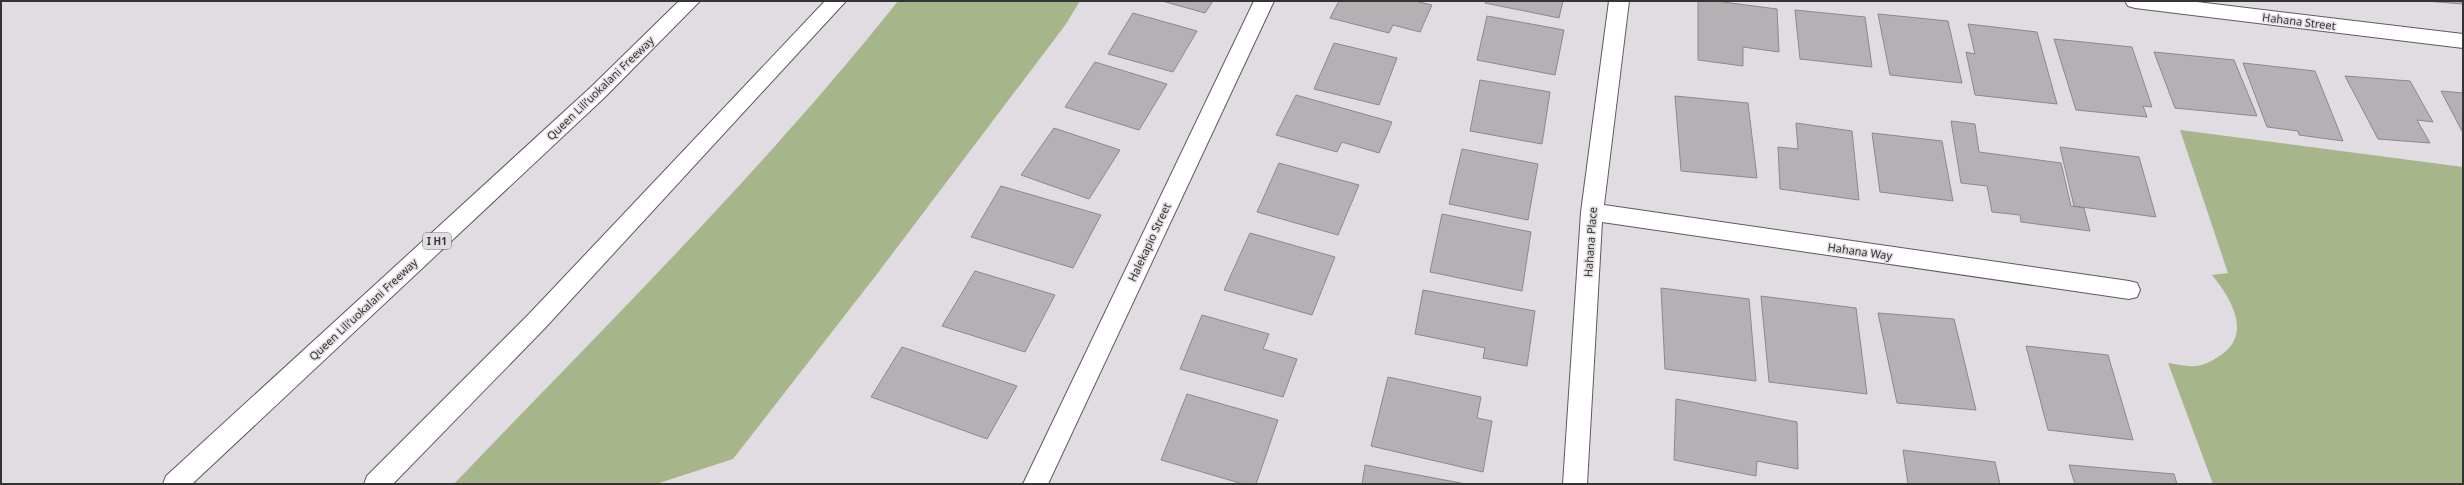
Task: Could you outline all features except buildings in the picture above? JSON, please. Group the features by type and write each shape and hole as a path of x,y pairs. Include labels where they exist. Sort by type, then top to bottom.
{"main road":[{"name":"Queen Liliʻuokalani Freeway","path":"178,481 598,92 690,1"},
{"path":"376,484 537,321 836,1"},
{"name":"Halekapio Street","path":"1035,484 1264,1"},
{"name":"Hahana Place","path":"1575,484 1592,212 1619,1"},
{"name":"Hahana Street","path":"2135,1 2463,41"},
{"name":"Hahana Way","path":"1592,212 2129,290"}],"green space":[{"path":"898,1 1080,1 1066,24 877,274 733,459 656,484 454,484 625,307 738,187 846,64"},
{"path":"2180,130 2463,167 2463,484 2213,484 2168,363 2186,366 2203,365 2221,355 2231,346 2236,336 2237,326 2231,304 2226,294 2212,275 2228,273"}]}
